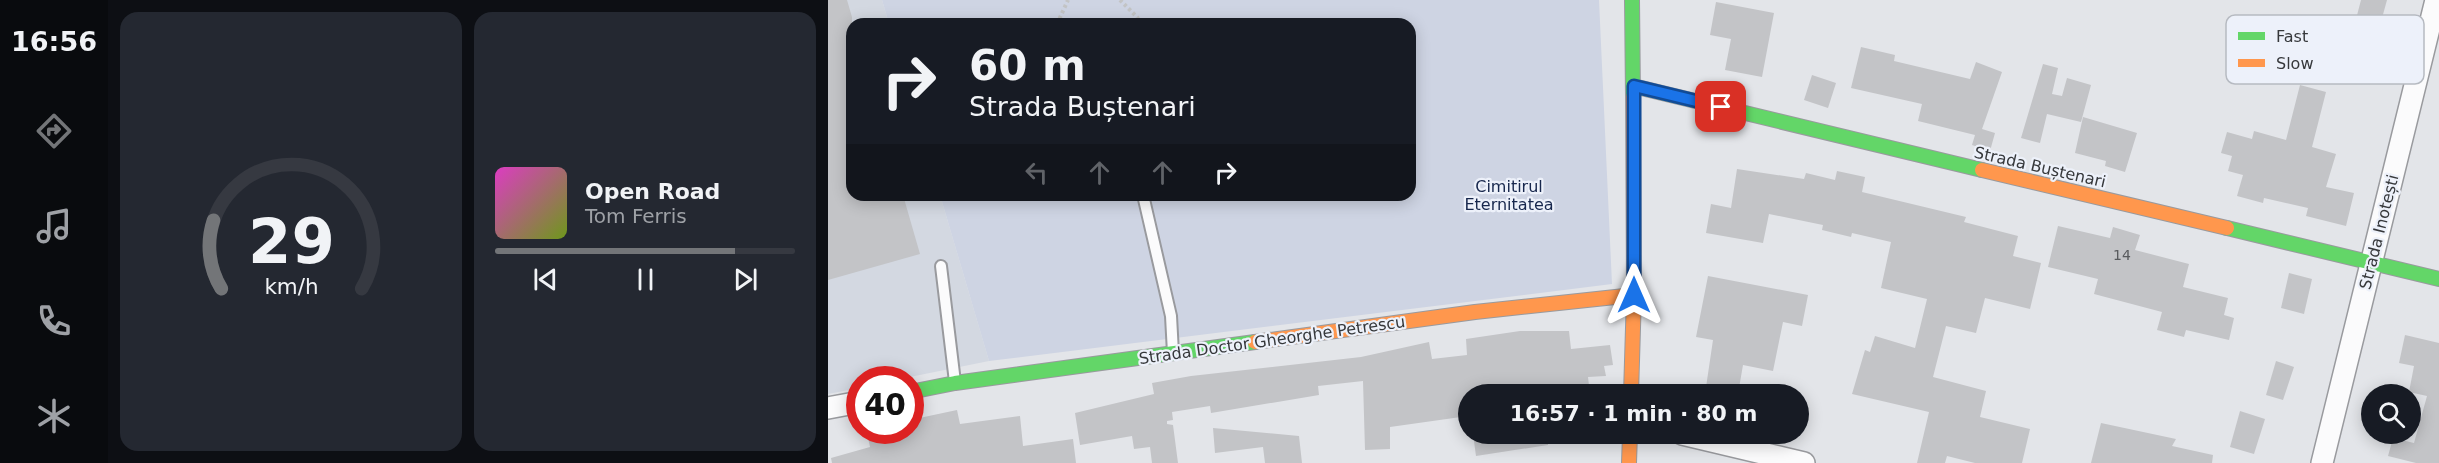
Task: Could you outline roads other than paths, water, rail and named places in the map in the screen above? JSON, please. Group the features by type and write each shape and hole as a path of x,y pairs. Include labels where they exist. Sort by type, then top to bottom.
{"street":[{"path":"1631,384 1634,295 1632,0"},
{"name":"Strada Inotești","path":"2424,49 2436,0"},
{"name":"Strada Inotești","path":"2322,463 2415,84"},
{"name":"Strada Buștenari","path":"1634,86 2439,279"},
{"name":"Strada Doctor Gheorghe Petrescu","path":"924,389 955,383 1475,312 1634,295"},
{"path":"828,408 846,405"},
{"path":"1629,463 1630,444"},
{"path":"1724,444 1804,463"}],"lane":[{"path":"1144,201 1171,316 1173,354"},
{"path":"941,266 955,383"}],"park label":[{"name":"Cimitirul Eternitatea","path":"1509,195"}]}
